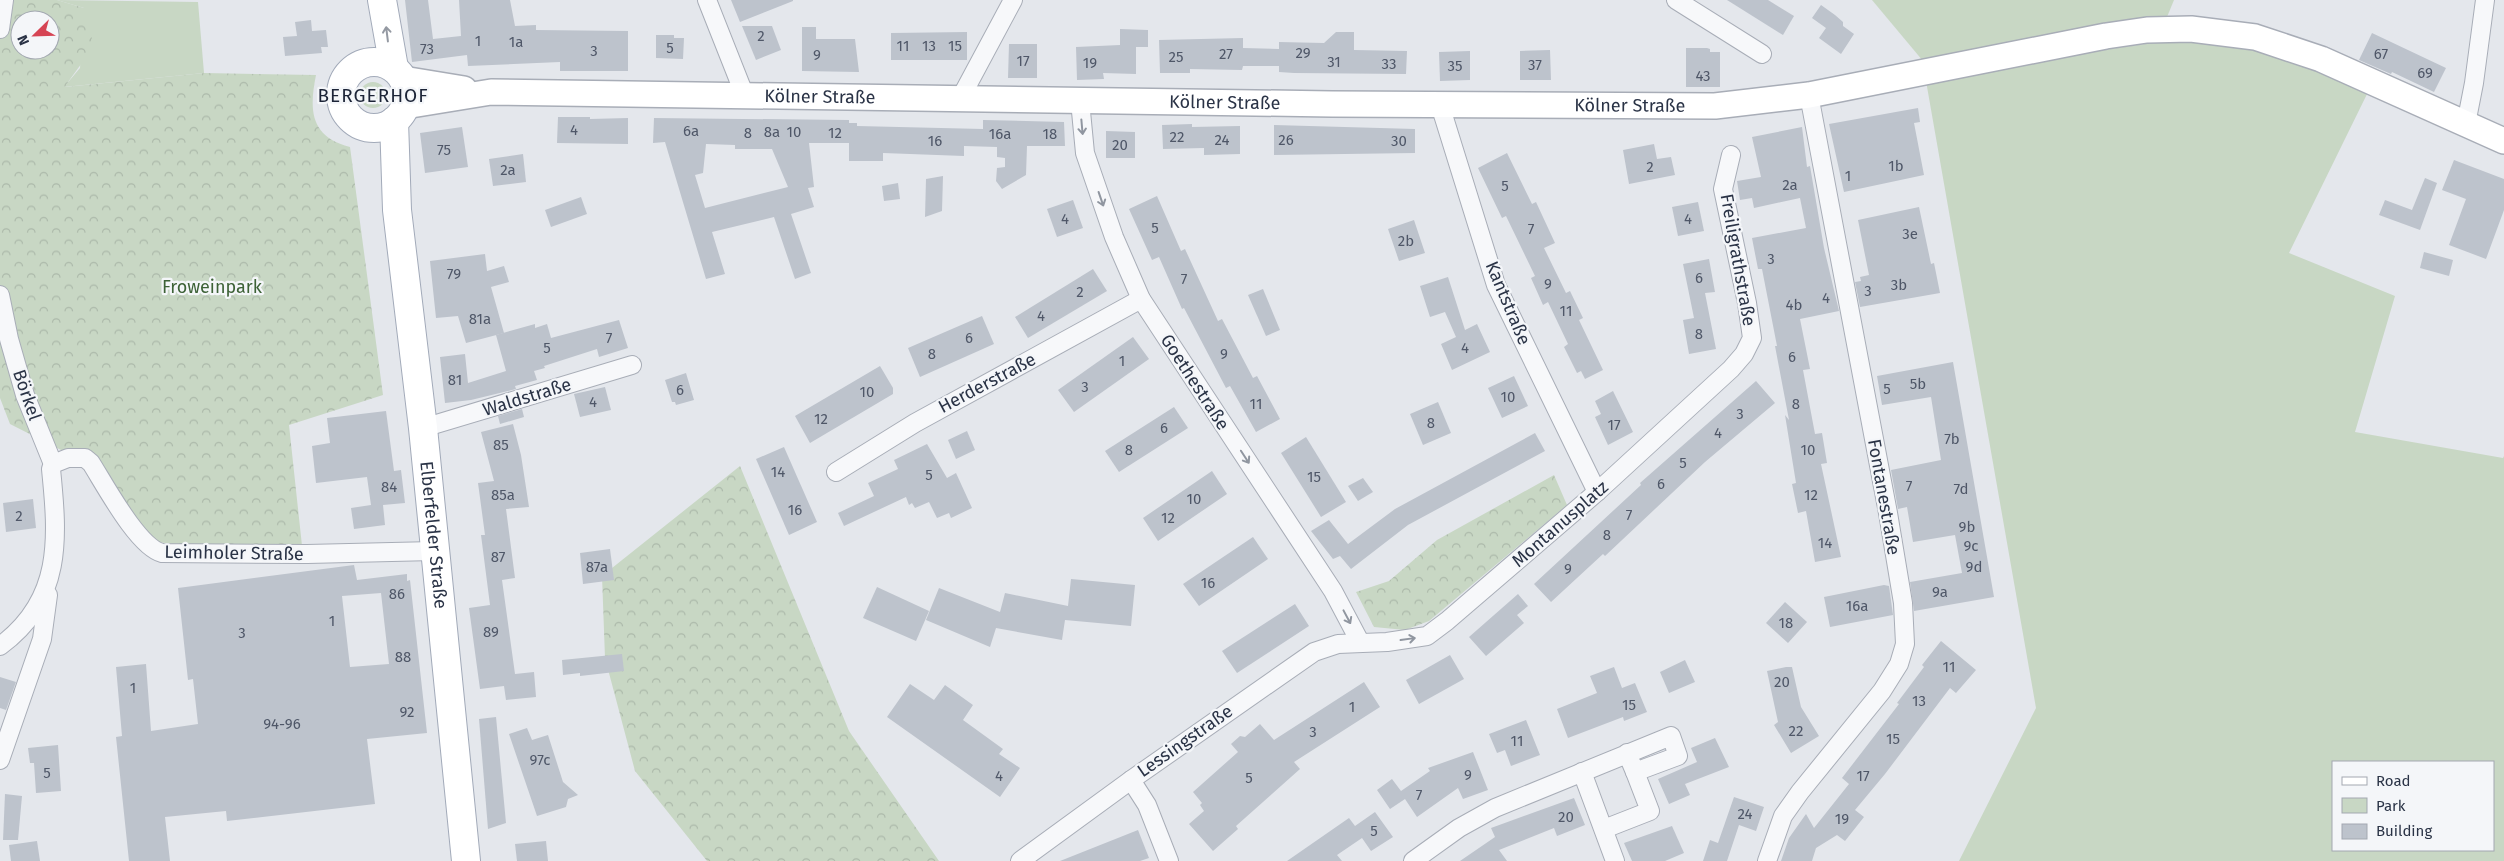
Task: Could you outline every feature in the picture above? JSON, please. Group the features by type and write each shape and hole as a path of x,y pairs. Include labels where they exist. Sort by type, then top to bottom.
{"main road":[{"path":"367,0 368,48 359,65 347,76 343,84 342,102 350,117 364,126 381,127 400,114 407,92 399,73 382,0"},
{"name":"Kölner Straße","path":"399,73 478,92 1679,107 1738,105 1809,95 1968,62 2147,30 2213,30 2255,37 2298,50 2504,141"},
{"path":"359,65 377,62 399,73"},
{"name":"Kölner Straße","path":"400,114 478,92"},
{"name":"Elberfelder Straße","path":"400,114 397,210 422,428 466,861"},
{"name":"Elberfelder Straße","path":"364,126 370,134 381,174 397,210"}],"street":[{"path":"0,29 4,0"},
{"path":"707,0 745,96"},
{"path":"960,99 1013,0"},
{"path":"1676,0 1762,54"},
{"path":"2466,124 2474,83 2485,0"},
{"name":"Fontanestraße","path":"1767,861 1783,816 1800,792 1882,691 1899,664 1905,644 1903,603 1888,513 1809,95"},
{"name":"Goethestraße","path":"1080,100 1085,153 1114,237 1141,300 1333,591 1360,642"},
{"name":"Kantstraße","path":"1440,105 1496,285 1597,492"},
{"name":"Freiligrathstraße","path":"1731,155 1723,189 1747,303 1752,338 1738,362"},
{"name":"Börkel","path":"0,295 9,339 25,395 53,464"},
{"name":"Herderstraße","path":"836,472 915,422 1141,300"},
{"name":"Montanusplatz","path":"1360,642 1386,642 1427,636 1597,492 1738,362"},
{"name":"Waldstraße","path":"422,428 632,365"},
{"name":"Leimholer Straße","path":"53,464 72,457 85,458 141,539 155,551 162,553 307,554 434,551"},
{"path":"0,760 42,639 56,539 51,469 53,464"},
{"path":"0,646 28,621 49,582"},
{"name":"Lessingstraße","path":"1020,861 1301,660 1326,647 1360,642"},
{"path":"1414,861 1459,828 1495,808 1671,736 1678,756 1635,772"},
{"path":"1604,829 1650,811 1627,753"},
{"path":"1582,772 1615,861"},
{"path":"1132,780 1146,805 1169,861"}],"green space":[{"name":"Froweinpark","path":"0,0 57,0 84,8 92,34 89,52 65,87 204,73 316,75 313,100 315,120 327,136 350,147 383,395 289,425 303,555 158,542 144,532 87,450 67,453 10,424 0,398"},
{"path":"57,0 198,2 204,73 64,87 80,68 84,8"},
{"path":"1872,0 2174,0 2167,17 1923,61"},
{"path":"2166,41 2211,43 2252,49 2369,90 2289,253 2395,296 2355,432 2503,458 2504,456 2504,861 1959,861 2036,708 1926,81 2047,58"},
{"path":"373,82 383,85 386,95 383,105 373,108 363,105 360,95 363,85"},
{"path":"740,466 849,731 939,861 707,861 635,771 605,658 602,576"},
{"path":"1554,475 1567,505 1429,621 1405,630 1374,627 1356,592 1389,581 1437,540"}],"building":[{"path":"405,0 428,0 433,39 461,36 459,0 510,0 515,26 536,25 536,30 628,31 628,71 560,71 560,62 468,66 467,55 412,62"},
{"path":"731,0 793,0 793,1 740,22"},
{"path":"1727,0 1768,0 1794,16 1783,35"},
{"path":"1821,5 1843,22 1843,26 1854,34 1841,54 1819,38 1826,28 1812,18"},
{"path":"311,20 312,31 326,30 328,47 321,47 322,53 285,56 283,37 297,36 295,22"},
{"path":"742,26 772,26 781,50 756,60"},
{"path":"802,27 816,27 816,39 855,39 859,72 802,71"},
{"path":"1120,29 1148,30 1148,47 1136,47 1136,74 1103,73 1104,79 1077,80 1076,47 1120,45"},
{"path":"967,32 967,60 891,60 891,33"},
{"path":"1336,32 1354,32 1354,50 1407,51 1406,74 1294,73 1279,72 1279,66 1243,66 1242,70 1190,69 1190,73 1160,73 1159,40 1243,38 1243,48 1279,49 1279,42 1324,43"},
{"path":"2372,33 2446,68 2434,92 2392,72 2391,74 2359,60"},
{"path":"656,35 674,35 674,38 684,38 683,59 656,58"},
{"path":"1009,44 1037,44 1037,78 1008,78"},
{"path":"1686,48 1707,48 1710,49 1710,52 1720,52 1720,87 1686,87"},
{"path":"1550,50 1551,80 1520,80 1520,51"},
{"path":"1470,51 1470,80 1440,81 1439,52"},
{"path":"1918,108 1920,122 1914,123 1924,175 1844,192 1829,124"},
{"path":"558,117 590,117 590,119 628,118 628,144 557,143"},
{"path":"654,118 849,120 849,123 857,123 857,126 983,129 983,120 1064,122 1065,146 1027,146 1026,175 1002,189 996,181 997,168 1005,167 1005,158 997,157 997,147 964,146 964,156 883,153 883,161 849,161 849,143 809,143 814,187 808,188 814,207 791,214 811,273 795,279 774,217 712,232 725,274 706,279 665,142 653,143","holes":["706,144 735,145 735,149 772,149 788,187 705,208 695,175 703,173"]},
{"path":"1192,124 1192,127 1240,126 1240,154 1204,155 1204,148 1163,149 1162,125"},
{"path":"1274,125 1415,129 1415,153 1274,155"},
{"path":"462,127 468,167 425,173 420,133"},
{"path":"1802,127 1807,167 1810,166 1824,248 1839,311 1800,319 1810,369 1803,370 1815,434 1822,433 1827,463 1821,464 1841,557 1815,562 1806,511 1798,513 1792,484 1796,483 1785,415 1789,420 1775,346 1777,346 1762,269 1758,269 1752,238 1806,228 1800,198 1754,208 1752,198 1740,200 1737,181 1761,177 1752,137"},
{"path":"1106,131 1135,132 1135,158 1106,158"},
{"path":"1654,144 1657,159 1671,157 1675,175 1629,184 1623,150"},
{"path":"1507,153 1532,204 1536,202 1555,243 1544,248 1566,293 1570,291 1583,318 1579,320 1603,370 1585,379 1581,371 1577,373 1564,347 1568,344 1548,302 1543,305 1531,278 1535,276 1506,216 1502,218 1478,168"},
{"path":"523,154 526,182 493,186 489,159"},
{"path":"2454,160 2504,179 2504,210 2486,259 2449,245 2466,199 2442,190"},
{"path":"943,176 942,211 925,217 926,179"},
{"path":"2425,178 2437,183 2420,230 2379,215 2385,200 2412,210"},
{"path":"898,183 900,199 884,201 882,186"},
{"path":"1157,196 1181,251 1185,249 1218,321 1222,319 1253,378 1257,376 1280,419 1256,432 1230,386 1226,388 1184,308 1182,309 1159,257 1152,260 1129,209"},
{"path":"581,197 587,214 551,227 545,210"},
{"path":"1073,200 1083,228 1057,237 1047,209"},
{"path":"1698,202 1704,231 1678,236 1672,207"},
{"path":"1919,207 1931,264 1934,263 1940,293 1860,307 1855,282 1861,281 1860,277 1869,275 1858,220"},
{"path":"1414,220 1425,253 1399,261 1388,229"},
{"path":"2424,252 2453,260 2449,276 2420,268"},
{"path":"485,254 487,271 504,266 509,282 491,287 504,333 466,343 458,316 436,318 430,261"},
{"path":"1709,259 1715,292 1705,293 1716,349 1689,354 1683,320 1694,318 1683,264"},
{"path":"1093,269 1107,291 1028,338 1015,317"},
{"path":"1448,277 1465,330 1477,324 1490,352 1452,370 1441,344 1456,337 1445,312 1430,317 1420,286"},
{"path":"1263,289 1280,330 1266,336 1248,295"},
{"path":"982,316 994,344 920,377 908,348"},
{"path":"619,320 628,348 599,357 597,349 544,366 545,368 534,371 537,380 515,386 516,389 471,400 445,403 440,357 465,354 468,383 506,371 496,335 535,324 535,328 547,324 551,338"},
{"path":"1133,337 1149,359 1074,412 1058,390"},
{"path":"1953,362 1994,597 1914,611 1910,582 1962,573 1955,535 1913,542 1907,507 1898,509 1891,470 1941,460 1931,397 1882,405 1877,376"},
{"path":"880,366 893,388 893,394 810,443 795,416"},
{"path":"686,373 694,400 676,405 675,402 672,402 665,380"},
{"path":"1514,376 1528,406 1502,418 1488,388"},
{"path":"1756,381 1775,403 1705,462 1605,556 1603,554 1551,602 1534,584 1641,485 1640,483"},
{"path":"605,387 611,410 580,417 574,394"},
{"path":"1613,391 1633,432 1608,445 1595,417 1601,414 1595,401"},
{"path":"1438,402 1451,433 1423,445 1410,414"},
{"path":"1174,407 1188,428 1119,472 1105,451"},
{"path":"522,409 524,417 500,424 498,416"},
{"path":"386,411 394,471 401,470 405,503 383,505 385,525 354,529 351,508 371,505 367,477 316,483 312,446 330,443 327,418"},
{"path":"513,424 521,455 529,507 506,509 515,578 502,580 515,674 534,672 536,697 506,700 504,686 480,689 469,608 490,605 481,535 485,535 478,483 494,481 481,432"},
{"path":"967,431 975,450 956,459 948,440"},
{"path":"1535,433 1545,451 1408,525 1351,569 1340,556 1333,559 1311,531 1329,520 1348,544 1395,509"},
{"path":"1306,437 1346,502 1321,517 1281,453"},
{"path":"927,444 947,478 956,473 972,508 951,518 949,513 937,518 929,502 915,508 912,503 909,505 906,497 844,526 838,513 874,496 868,483 898,469 894,460"},
{"path":"784,447 817,522 789,535 756,459"},
{"path":"1212,471 1227,494 1158,541 1143,518"},
{"path":"1363,478 1373,492 1358,501 1348,486"},
{"path":"33,499 36,528 6,532 3,503"},
{"path":"1253,537 1268,559 1199,606 1183,584"},
{"path":"610,549 614,580 583,584 580,553"},
{"path":"354,565 357,580 407,574 407,581 410,580 427,733 367,739 375,804 227,821 226,811 165,817 170,861 129,861 116,737 122,736 116,667 146,664 151,731 198,724 193,679 188,680 178,588","holes":["381,593 389,664 350,667 342,596"]},
{"path":"1071,579 1135,585 1131,626 1065,620 1062,640 996,628 990,647 926,620 939,588 1000,612 1005,593 1068,606"},
{"path":"1884,585 1889,586 1893,615 1830,627 1824,597"},
{"path":"877,587 929,611 916,641 863,618"},
{"path":"1518,594 1528,606 1517,615 1524,623 1486,656 1469,637"},
{"path":"1785,602 1807,622 1788,643 1766,623"},
{"path":"1295,604 1309,626 1237,673 1222,651"},
{"path":"1941,641 1976,670 1956,693 1950,688 1885,774 1855,810 1864,817 1845,841 1837,835 1816,848 1812,861 1781,861 1789,838 1806,814 1814,828 1849,784 1842,778 1899,704 1897,703 1924,667 1922,665"},
{"path":"622,654 624,671 580,676 580,673 563,675 562,660"},
{"path":"1450,655 1464,679 1419,704 1406,680"},
{"path":"1685,660 1695,682 1669,693 1660,672"},
{"path":"1614,667 1622,688 1635,683 1647,712 1624,721 1623,717 1568,738 1557,709 1597,693 1590,676"},
{"path":"1792,667 1801,707 1819,736 1791,753 1774,725 1778,722 1767,671"},
{"path":"0,677 16,682 6,710 0,708"},
{"path":"1364,682 1380,707 1294,762 1300,769 1236,826 1238,829 1213,851 1189,824 1204,811 1200,805 1202,803 1193,792 1238,752 1231,744 1240,736 1245,737 1260,724 1274,740"},
{"path":"910,684 934,700 945,685 973,705 963,720 1003,749 999,754 1020,768 1000,797 887,717"},
{"path":"496,717 506,823 488,829 479,719"},
{"path":"1526,720 1540,755 1511,766 1505,750 1497,753 1489,734"},
{"path":"527,728 532,740 548,735 563,782 578,795 568,799 566,807 537,816 509,734"},
{"path":"1715,738 1729,767 1685,784 1690,795 1669,804 1658,779 1697,762 1691,748"},
{"path":"58,745 61,791 36,793 34,763 30,763 28,748"},
{"path":"1473,752 1488,790 1463,799 1458,788 1417,817 1405,799 1390,809 1377,790 1392,779 1401,791 1430,771 1428,768"},
{"path":"5,794 22,796 18,840 3,840"},
{"path":"1734,797 1764,807 1756,831 1739,825 1727,861 1703,861 1710,840 1718,843"},
{"path":"1574,798 1585,825 1557,836 1554,828 1499,850 1507,861 1460,861 1495,837 1491,828"},
{"path":"1375,812 1393,837 1371,851 1362,838 1337,855 1342,861 1287,861 1349,818 1355,826"},
{"path":"1672,826 1684,853 1665,861 1632,861 1624,843"},
{"path":"1138,830 1149,858 1140,861 1060,861"},
{"path":"37,841 40,861 11,861 9,845"},
{"path":"546,841 548,861 517,861 515,844"}],"district":[{"name":"BERGERHOF","path":"373,95"}]}
